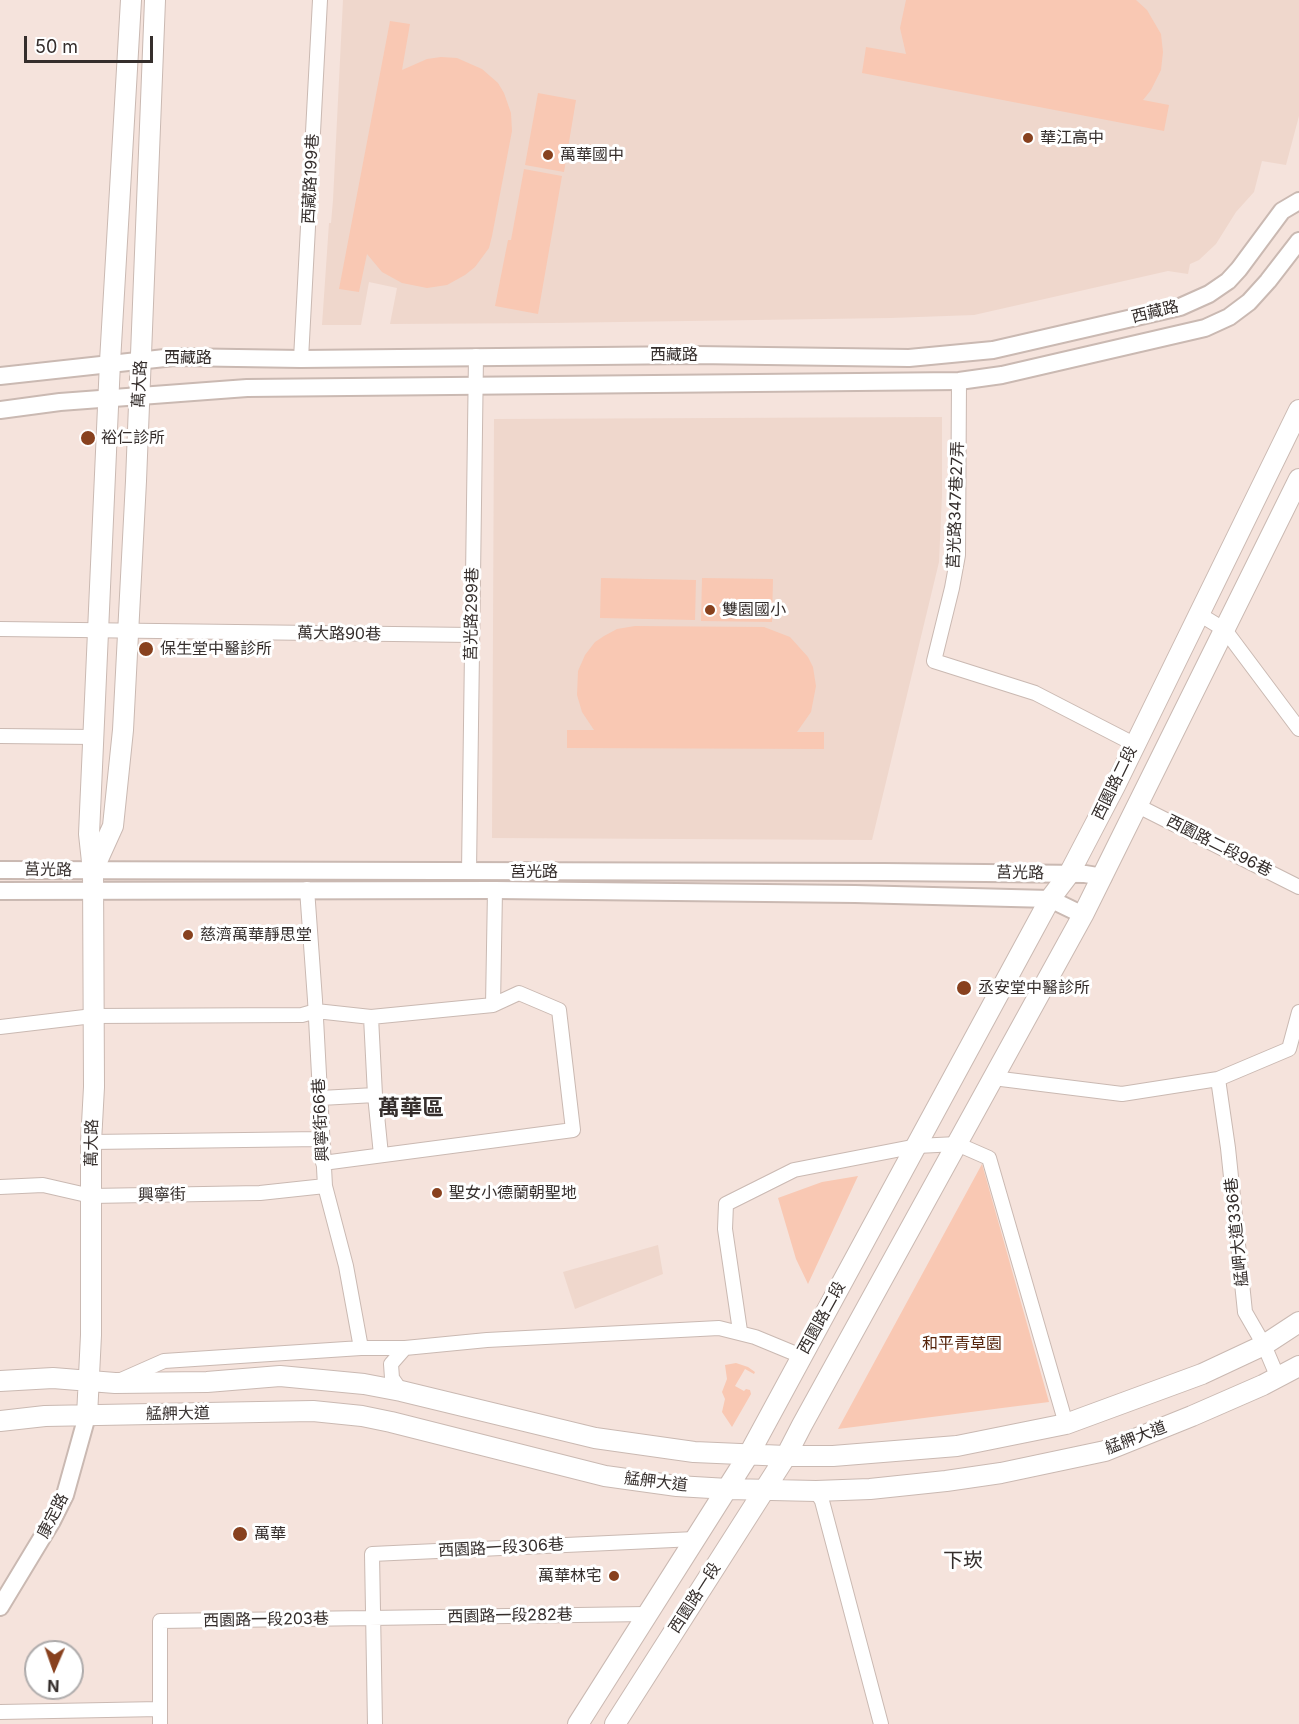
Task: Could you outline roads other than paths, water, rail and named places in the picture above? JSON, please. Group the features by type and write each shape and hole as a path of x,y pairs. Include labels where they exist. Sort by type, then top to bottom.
{"main road":[{"name":"萬大路","path":"87,1416 92,1297 91,1142 94,1087 91,891 93,871 89,834 108,399 131,0"},
{"name":"萬大路","path":"93,871 113,826 123,730 155,0"},
{"name":"西園路二段","path":"728,1489 1050,899 1069,874 1299,410"},
{"name":"西園路二段","path":"781,1464 1083,915 1299,479"},
{"name":"艋舺大道","path":"0,1381 53,1378 115,1383 207,1382 280,1376 364,1384 595,1438 694,1452 749,1454 781,1464 833,1456 957,1446 1066,1424 1202,1374 1264,1345 1299,1322"},
{"name":"艋舺大道","path":"0,1421 45,1416 313,1411 362,1416 605,1476 677,1486 728,1489 816,1491 870,1489 946,1481 1024,1469 1105,1451 1192,1416 1278,1378 1299,1366"},
{"name":"西園路一段","path":"615,1724 781,1464"},
{"name":"西園路一段","path":"578,1724 728,1489"}],"street":[{"name":"西藏路199巷","path":"301,359 320,0"},
{"name":"西藏路","path":"0,376 110,362 174,357 301,359 696,355 909,358 993,351 1180,307 1209,294 1228,281 1239,269 1282,211 1299,201"},
{"name":"西藏路","path":"0,410 60,402 256,388 959,381 1002,375 1205,328 1229,317 1249,302 1299,241"},
{"name":"莒光路299巷","path":"469,872 476,356"},
{"name":"莒光路347巷27弄","path":"959,381 958,555 934,662 1035,693 1134,744"},
{"path":"1199,614 1225,630 1299,729"},
{"name":"萬大路90巷","path":"0,630 472,635"},
{"path":"0,736 94,737"},
{"name":"西園路二段96巷","path":"1138,806 1299,887"},
{"name":"莒光路","path":"0,870 1069,874 1102,877"},
{"name":"興寧街66巷","path":"307,889 325,1186 346,1266 361,1348"},
{"path":"493,1005 495,890"},
{"name":"莒光路","path":"0,891 495,890 855,894 1050,899"},
{"path":"1050,899 1083,915"},
{"path":"0,1027 93,1016 302,1015 316,1011 371,1017 493,1005 519,993 559,1010 573,1130 323,1163"},
{"path":"993,1078 1122,1094 1218,1079 1289,1049 1299,1012"},
{"path":"371,1017 381,1155"},
{"name":"艋岬大道336巷","path":"1218,1079 1228,1148 1245,1312 1264,1345 1278,1378"},
{"path":"321,1098 375,1095"},
{"path":"91,1142 321,1139"},
{"path":"740,1331 725,1229 726,1204 794,1170 916,1146 957,1144 989,1158 1066,1424"},
{"name":"興寧街","path":"0,1187 43,1185 91,1196 260,1193 325,1186"},
{"path":"115,1383 164,1361 719,1328 740,1331 801,1356"},
{"path":"401,1391 392,1378 391,1364 405,1348"},
{"name":"康定路","path":"0,1608 65,1495 87,1416"},
{"path":"816,1491 822,1501 881,1724"},
{"name":"西園路一段306巷","path":"373,1618 372,1554 695,1539"},
{"name":"西園路一段282巷","path":"373,1618 647,1614"},
{"path":"373,1618 375,1724"},
{"name":"西園路一段203巷","path":"160,1708 160,1621 373,1618"},
{"path":"0,1712 160,1708 160,1724"}],"place":[{"name":"華江高中","path":"1028,138"},
{"name":"萬華國中","path":"548,155"},
{"name":"裕仁診所","path":"88,438"},
{"name":"雙園國小","path":"710,610"},
{"name":"保生堂中醫診所","path":"146,649"},
{"name":"慈濟萬華靜思堂","path":"188,935"},
{"name":"丞安堂中醫診所","path":"964,988"},
{"name":"聖女小德蘭朝聖地","path":"437,1193"},
{"name":"萬華","path":"240,1534"},
{"name":"萬華林宅","path":"614,1576"}],"district":[{"name":"萬華區","path":"411,1108"},
{"name":"下崁","path":"963,1561"}],"park label":[{"name":"和平青草園","path":"962,1344"}]}
